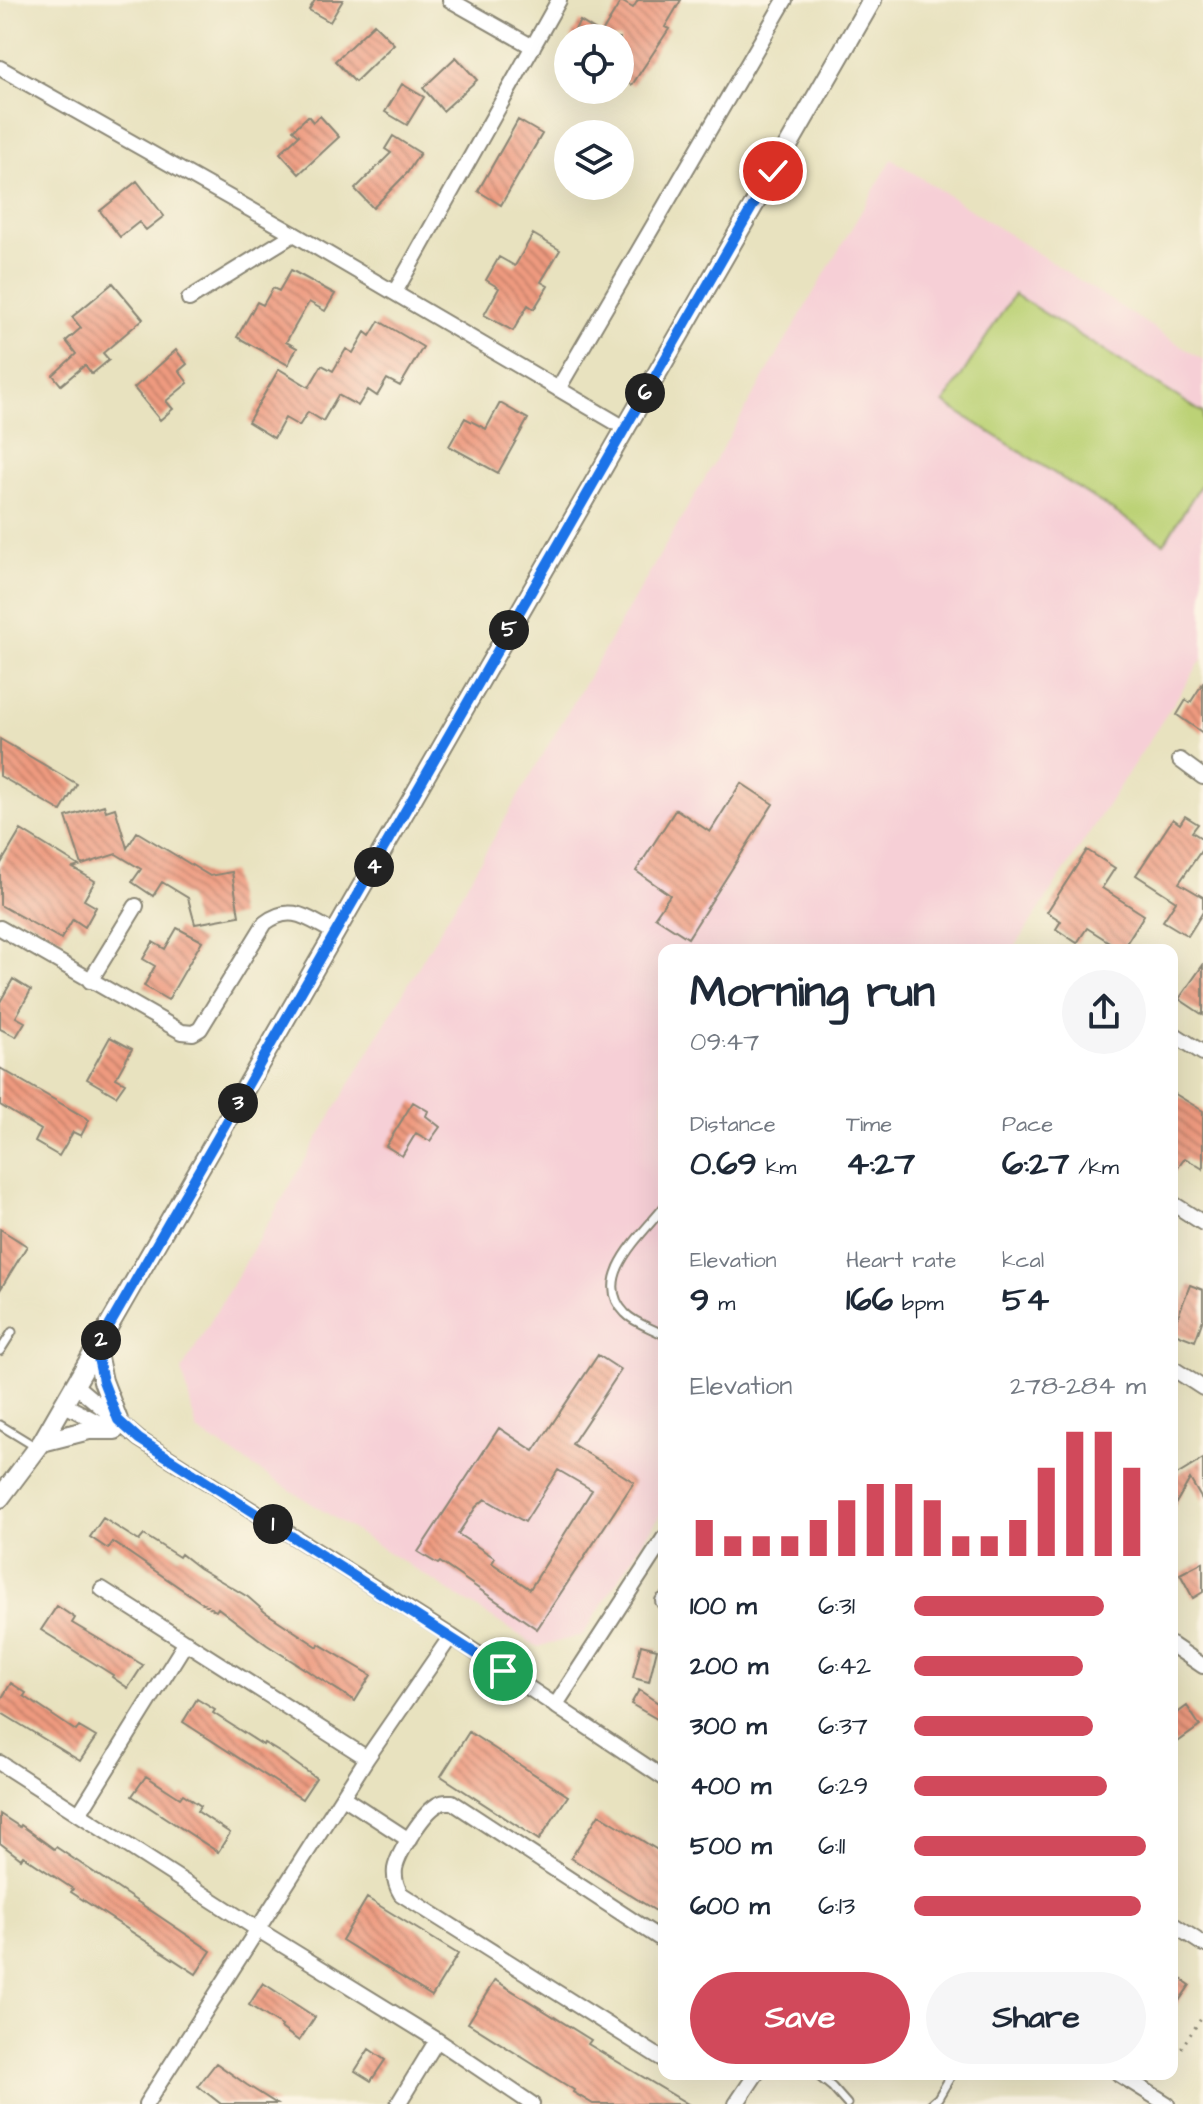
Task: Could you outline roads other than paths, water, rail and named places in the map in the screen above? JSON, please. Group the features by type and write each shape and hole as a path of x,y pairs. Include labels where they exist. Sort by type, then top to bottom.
{"street":[{"path":"450,0 533,47"},
{"path":"395,292 559,0"},
{"path":"558,389 785,0"},
{"path":"0,1498 40,1445 96,1349 872,0"},
{"path":"0,68 395,292 625,428"},
{"path":"189,299 294,234"},
{"path":"1180,760 1203,777"},
{"path":"90,981 136,906"},
{"path":"0,928 182,1032 193,1033 200,1029 265,923 278,913 291,911 336,933"},
{"path":"1178,1039 1203,1053"},
{"path":"1178,1207 1203,1223"},
{"path":"96,1349 116,1425"},
{"path":"1178,1372 1203,1388"},
{"path":"74,1384 116,1425"},
{"path":"63,1404 116,1425 139,1439 451,1636 658,1774"},
{"path":"40,1445 116,1425"},
{"path":"555,1706 658,1547"},
{"path":"102,1589 367,1758"},
{"path":"149,2103 367,1758 451,1636"},
{"path":"79,1814 186,1642"},
{"path":"1178,1649 1203,1666"},
{"path":"0,1763 257,1929 437,2040 532,2104"},
{"path":"343,1797 409,1840"},
{"path":"658,1937 452,1802 438,1804 409,1840 395,1871 396,1885 401,1894 658,2056"},
{"path":"1178,1928 1203,1944"},
{"path":"398,2104 437,2040"},
{"path":"736,2104 752,2080"},
{"path":"1129,2080 1167,2104"}],"lane":[{"path":"658,1214 623,1258 612,1282 614,1297 626,1315 658,1332"},
{"path":"0,1351 12,1332"},
{"path":"0,1425 40,1445"},
{"path":"823,2080 847,2104"},
{"path":"931,2104 948,2080"}]}
